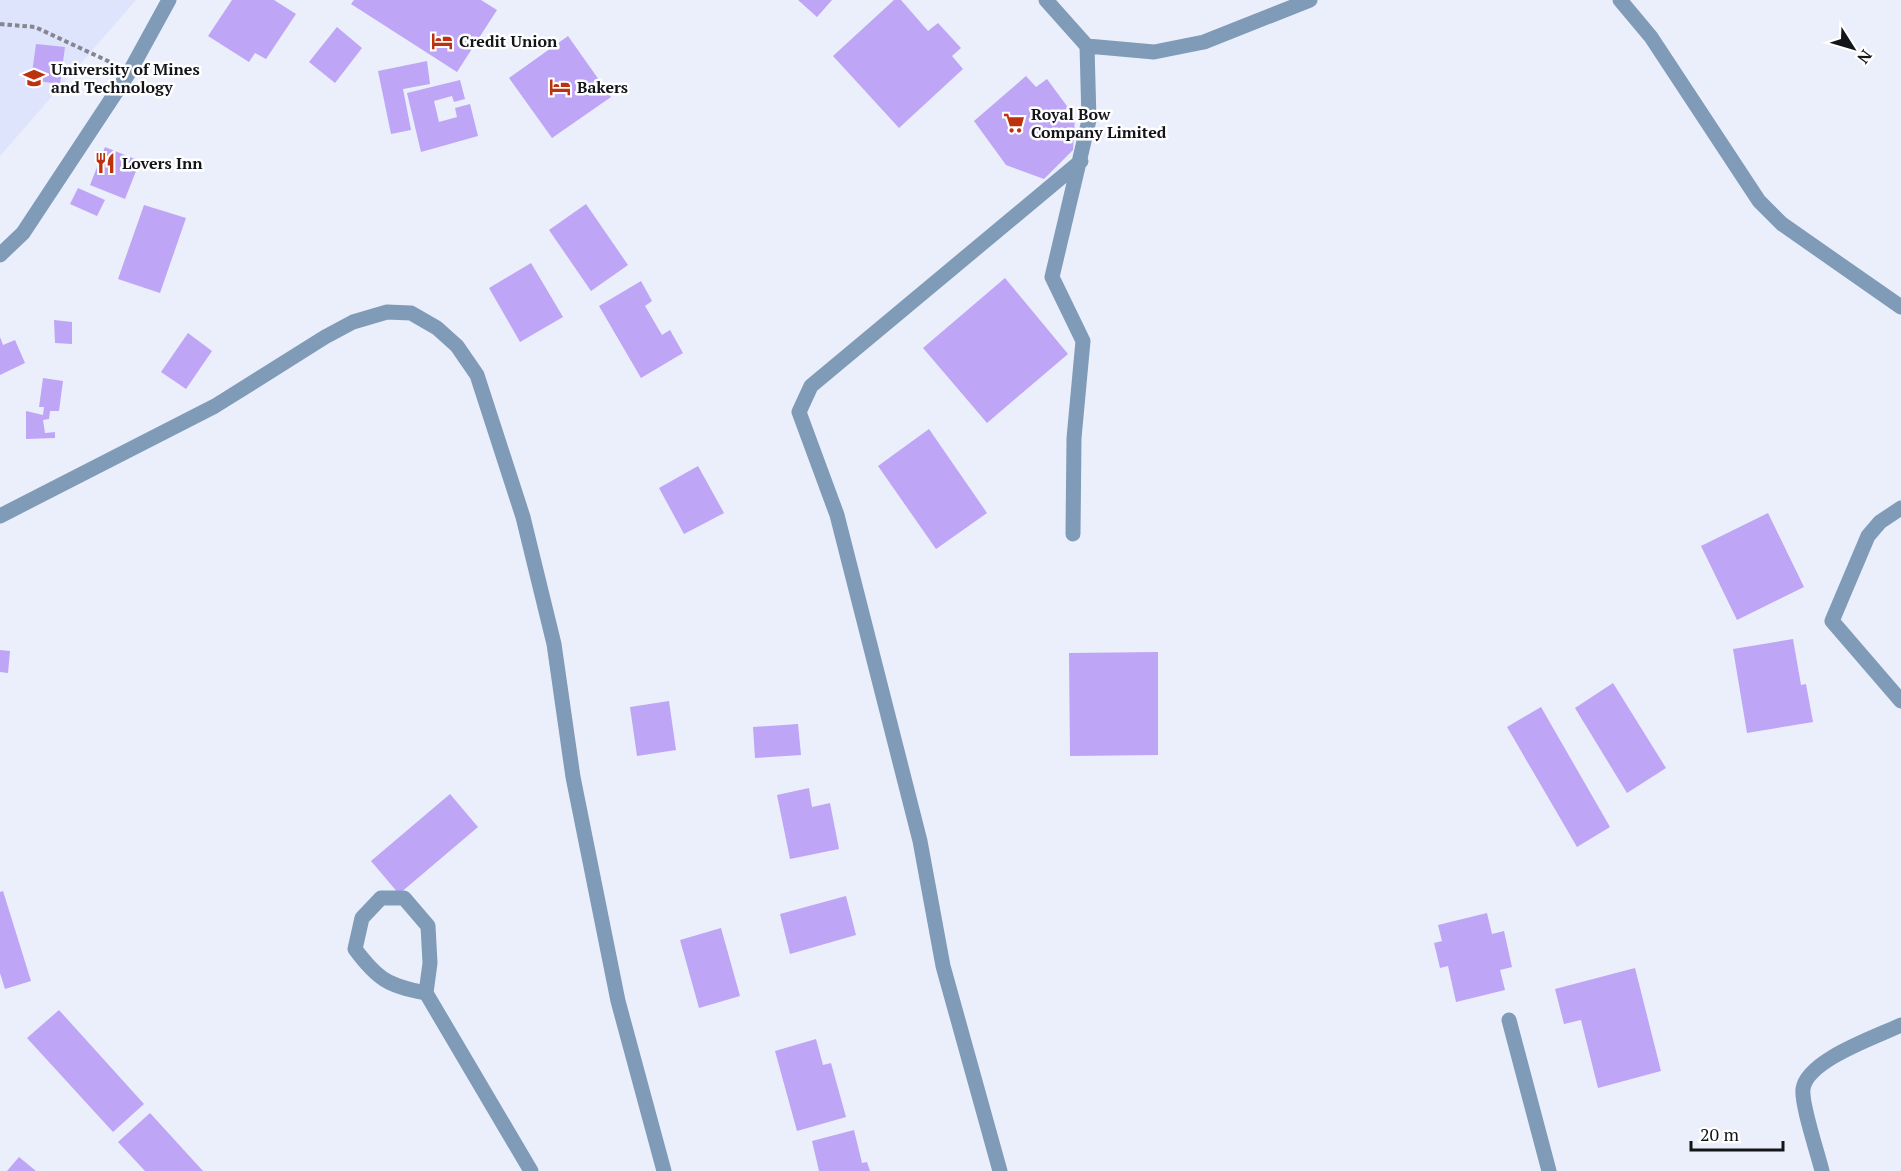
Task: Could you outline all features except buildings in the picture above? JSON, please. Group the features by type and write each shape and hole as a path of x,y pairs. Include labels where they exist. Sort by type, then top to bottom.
{"street":[{"path":"0,255 23,233 130,71 169,0"},
{"path":"1046,0 1087,46 1089,120 1052,277 1083,341 1074,438 1073,534"},
{"path":"1087,46 1154,52 1204,42 1310,0"},
{"path":"1620,0 1651,37 1759,201 1782,224 1901,307"},
{"path":"1000,1171 943,966 920,842 837,514 799,412 811,386 1081,161"},
{"path":"0,516 215,406 325,337 354,322 387,312 411,313 437,328 457,346 477,375 523,517 554,644 573,777 618,1001 664,1171"},
{"path":"1901,508 1880,522 1868,536 1832,621 1901,701"},
{"path":"426,993 395,987 374,974 356,949 362,918 381,898 404,898 428,926 430,963 426,993 531,1171"},
{"path":"1509,1020 1550,1171"},
{"path":"1822,1171 1803,1091 1809,1074 1824,1062 1901,1025"}],"path":[{"path":"0,24 35,27 130,71"}],"shaded area":[{"name":"University of Mines and Technology","path":"0,0 136,0 0,156"}],"place":[{"name":"Credit Union","path":"442,41"},
{"name":"University of Mines and Technology","path":"34,78"},
{"name":"Bakers","path":"560,87"},
{"name":"Royal Bow Company Limited","path":"1014,123"},
{"name":"Lovers Inn","path":"105,163"}]}
